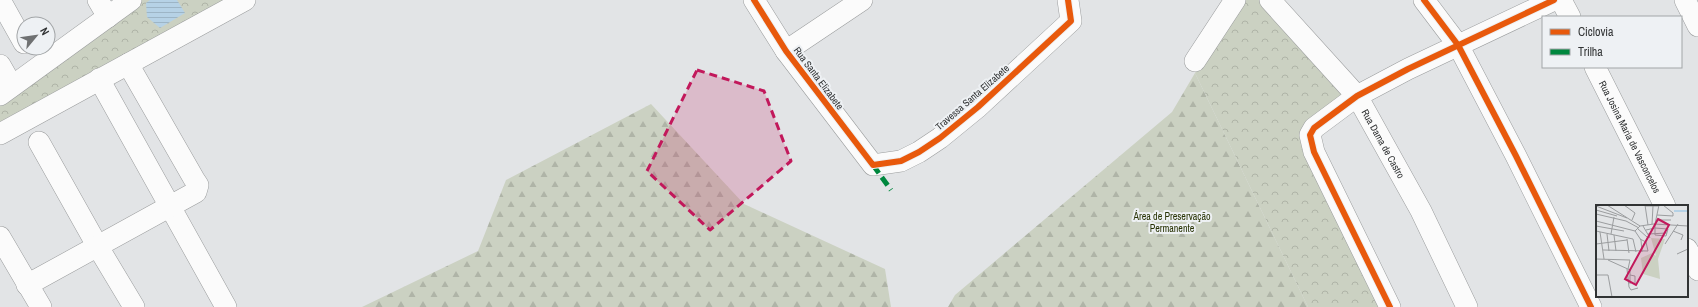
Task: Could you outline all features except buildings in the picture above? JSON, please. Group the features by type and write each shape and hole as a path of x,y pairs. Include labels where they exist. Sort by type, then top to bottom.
{"street":[{"path":"0,0 16,29"},
{"path":"0,65 6,91 103,8 131,0"},
{"path":"0,134 245,0"},
{"name":"Rua Santa Elizabete","path":"754,0 786,51 873,165"},
{"path":"786,51 862,0"},
{"name":"Travessa Santa Elizabete","path":"873,165 901,161 920,152 978,107 1071,21 1068,0"},
{"path":"1195,62 1235,0"},
{"name":"Rua Dama de Castro","path":"1270,0 1357,96 1421,211 1467,307"},
{"path":"1424,0 1458,46 1591,307"},
{"path":"1390,307 1320,166 1310,134 1317,125 1357,96 1554,0"},
{"path":"1561,0 1569,16"},
{"path":"1685,0 1698,26"},
{"path":"31,56 37,66"},
{"path":"27,285 170,208 196,192 198,185 128,64"},
{"name":"Rua Josina Maria de Vasconcelos","path":"1596,68 1664,205"},
{"path":"99,79 226,307"},
{"path":"40,142 98,247 134,307"},
{"path":"0,237 40,307"},
{"path":"1688,251 1698,270"}],"highlighted area":[{"path":"697,70 764,91 791,161 710,230 647,171"}],"green space":[{"path":"138,0 225,0 0,122 0,99"},
{"path":"1241,0 1259,0 1349,95 1304,131 1382,307 1308,307 1195,73"},
{"name":"Área de Preservação Permanente","path":"1195,73 1308,307 948,307 955,295 1172,112"},
{"path":"651,104 744,204 885,269 891,307 362,307 478,251 506,180"}],"water":[{"path":"150,0 177,0 185,13 160,28 147,17 146,3"}],"marked path":[{"path":"873,165 891,190"}],"cycle path":[{"path":"754,0 786,51 873,165 901,161 919,152 940,138 978,107 1071,21 1068,0"},
{"path":"1424,0 1458,45 1516,156 1591,307"},
{"path":"1390,307 1314,152 1310,135 1314,128 1357,96 1408,69 1554,0"}]}
